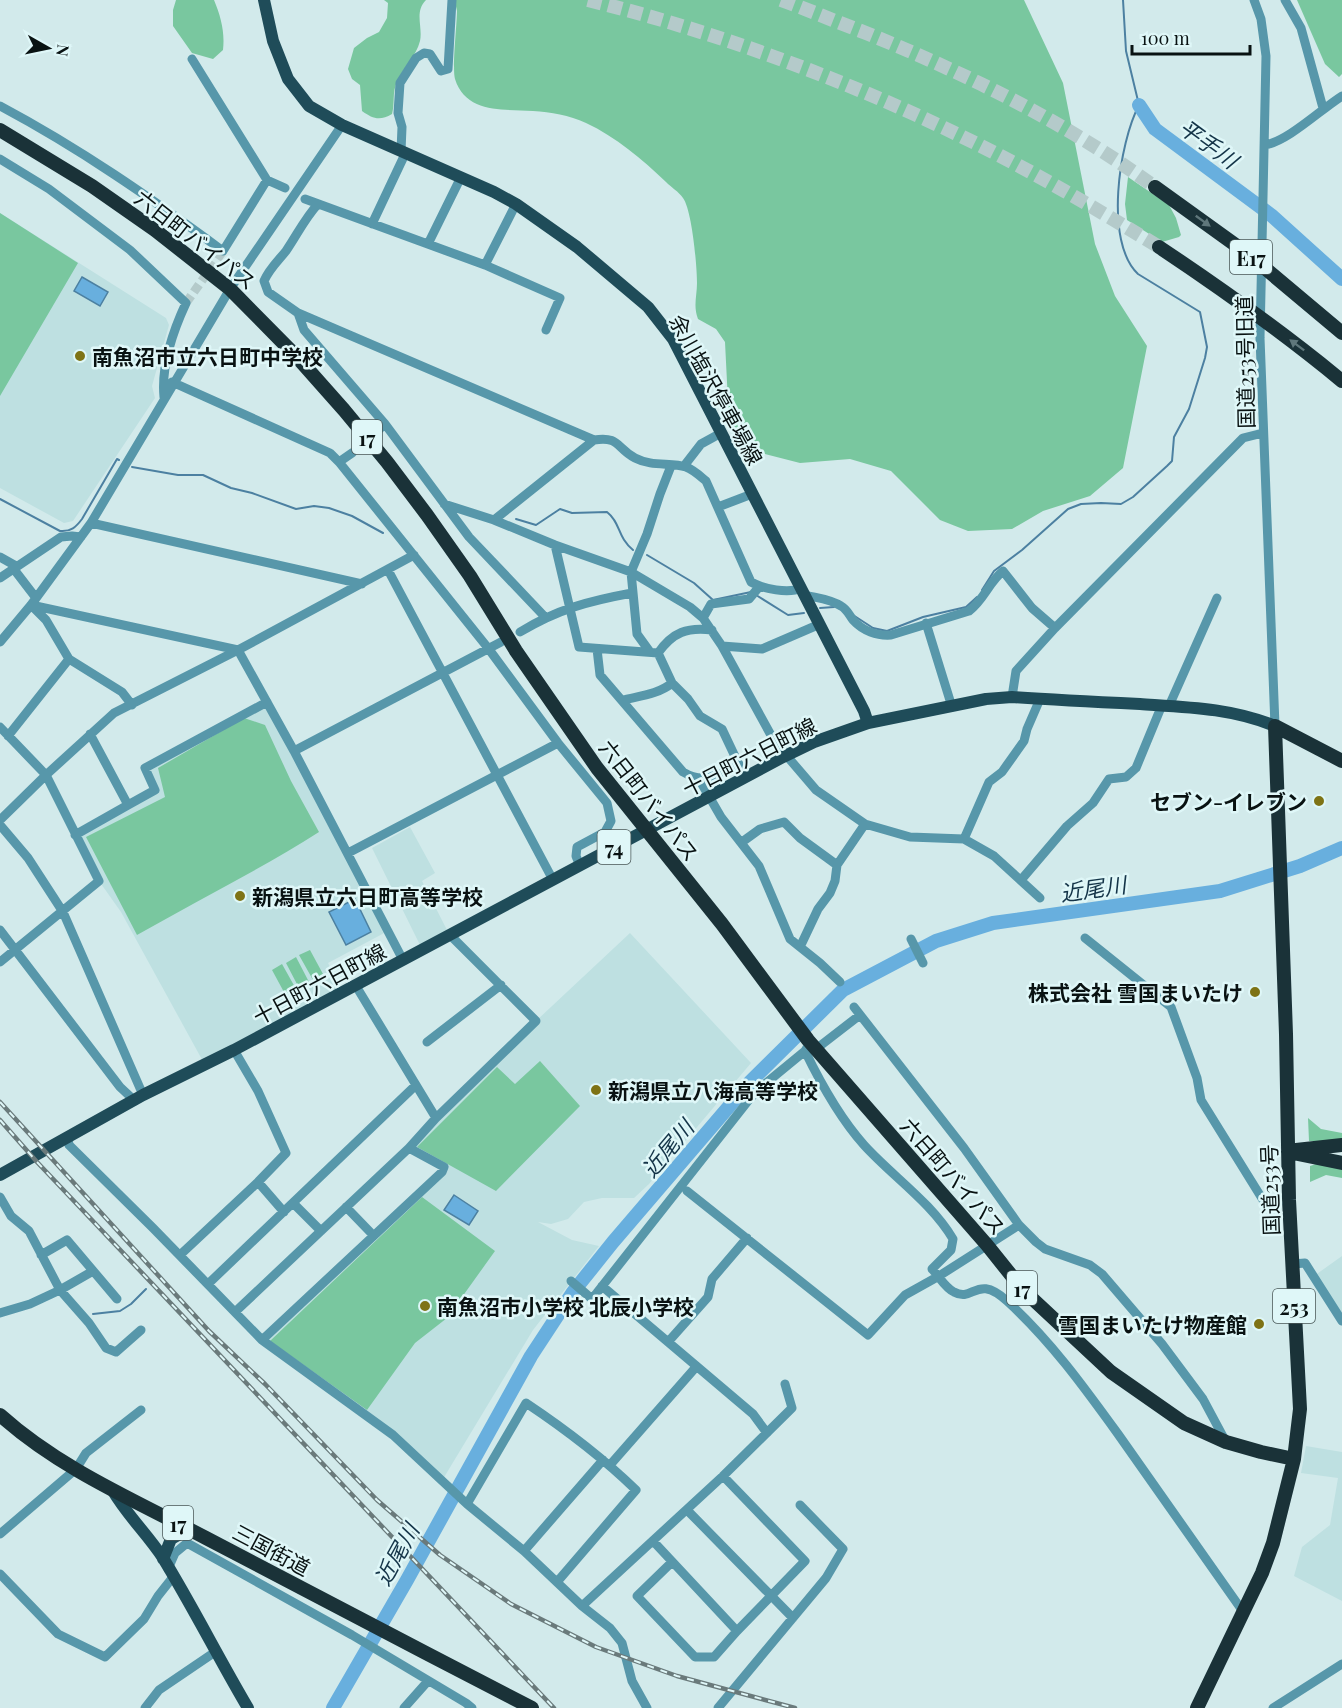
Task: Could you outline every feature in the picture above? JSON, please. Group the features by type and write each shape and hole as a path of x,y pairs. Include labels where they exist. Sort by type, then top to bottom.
{"highway":[{"name":"六日町バイパス","path":"0,130 35,150 155,230 230,289 297,357 387,462 470,576 516,651 597,768 722,924 810,1046 987,1245 1023,1290 1111,1372 1184,1423 1226,1442 1294,1459"},
{"name":"E17","path":"1155,188 1248,254 1342,333"},
{"name":"E17","path":"1159,247 1252,311 1342,381"},
{"path":"1275,726 1342,761"},
{"name":"国道253号","path":"1197,1708 1244,1613 1274,1542 1294,1459 1300,1409 1289,1200 1275,726"},
{"path":"1288,1152 1342,1145"},
{"path":"1288,1152 1342,1163"},
{"name":"三国街道","path":"0,1415 20,1433 113,1491 189,1528 532,1708"}],"main road":[{"name":"余川塩沢停車場線","path":"264,0 273,41 288,79 309,106 342,125 404,151 516,204 577,247 648,307 673,339 820,624 868,723"},
{"name":"十日町六日町線","path":"0,1174 785,756 814,742 868,723 986,699 1012,697 1196,706 1237,713 1275,726"},
{"path":"113,1491 168,1568 248,1708"},
{"path":"168,1568 171,1539 189,1528"}],"street":[{"path":"372,224 404,151 398,113 400,83 416,58 424,53 430,54 441,71 448,69 452,0"},
{"name":"国道253号旧道","path":"1254,0 1261,19 1266,56 1260,338 1275,726"},
{"path":"1285,0 1301,28 1323,108"},
{"path":"192,59 267,180 285,188"},
{"path":"1265,145 1277,143 1342,96"},
{"path":"0,106 39,127 148,195 223,251 267,180"},
{"path":"0,642 91,523 172,382 230,289 342,125"},
{"path":"0,159 49,189 130,250 186,303 170,349 162,383 164,397"},
{"path":"428,244 461,177"},
{"path":"305,199 485,265 560,298 546,330"},
{"path":"318,204 305,219 286,250 267,272 264,281 268,292 298,313 594,440"},
{"path":"485,265 516,204"},
{"path":"298,313 304,330 385,424 470,537 545,617"},
{"path":"172,382 330,453 339,462 488,648 607,803 611,821 605,832 577,847 576,856 580,866"},
{"path":"372,436 385,424"},
{"path":"684,466 701,444 721,433"},
{"path":"1012,697 1016,671 1055,628 1243,438 1263,433"},
{"path":"494,520 594,440 607,438 616,440 633,457 647,463 684,466 706,481 748,576 751,582 759,587 803,592 833,601 844,607 854,621 870,632 881,636 969,611 977,605 996,576 1003,571 1032,608 1055,628"},
{"path":"339,462 352,453"},
{"path":"671,466 631,572 637,634 654,652 672,683 688,699 700,716 722,729 746,778"},
{"path":"718,507 752,494"},
{"path":"444,504 494,520 555,546 631,572 659,587 704,618 785,756 816,790 865,824 910,837 964,839 994,856 1040,898"},
{"path":"91,523 362,584"},
{"path":"0,578 61,537 81,537"},
{"path":"555,546 579,647 654,652 681,632 693,628 712,630"},
{"path":"139,1098 63,912 28,858 0,822 46,775 114,713 238,650 414,555"},
{"path":"0,557 15,567 69,659 122,692 132,705"},
{"path":"387,570 553,880"},
{"path":"704,618 711,604 749,599 759,587"},
{"path":"520,632 545,617 568,608 632,593"},
{"path":"1021,880 1067,826 1093,803 1109,779 1126,777 1136,768 1217,598"},
{"path":"33,601 238,650 403,960"},
{"path":"926,623 952,707"},
{"path":"722,646 762,649 820,624"},
{"path":"294,752 501,642"},
{"path":"597,649 600,675 624,700 683,772 699,779 712,777 739,764"},
{"path":"8,735 69,659"},
{"path":"624,700 652,693 672,683"},
{"path":"964,839 988,782 1002,772 1024,741 1040,699"},
{"path":"75,835 155,790 145,768 267,702"},
{"path":"0,727 46,775 99,881 0,962"},
{"path":"90,734 128,805"},
{"path":"348,853 558,742"},
{"path":"699,779 721,817 759,866 790,939 840,982"},
{"path":"742,842 760,829 784,822 800,838 837,865"},
{"path":"800,947 818,909 830,893 837,865 865,824"},
{"path":"0,930 120,1087 139,1098"},
{"path":"235,1312 409,1148 436,1118 536,1021 450,934"},
{"path":"1085,938 1171,1007 1197,1078 1201,1100 1263,1200 1289,1200"},
{"path":"910,939 923,963"},
{"path":"427,1042 501,985"},
{"path":"356,986 436,1118"},
{"path":"572,1282 592,1299 748,1101 810,1046 857,1011 964,1148 1019,1226 1045,1249 1090,1265 1102,1274 1162,1344 1203,1399 1226,1442"},
{"path":"810,1046 833,1103 849,1127 920,1200 953,1239 951,1250 932,1269 953,1292 966,1294 979,1288 992,1290 1044,1337 1094,1401 1244,1613"},
{"path":"180,1255 286,1153 258,1090 234,1050"},
{"path":"208,1284 417,1085"},
{"path":"69,1138 69,1145 180,1255 262,1341 393,1435 443,1479 467,1504 524,1551 582,1606 610,1628 622,1643 632,1681 647,1708"},
{"path":"262,1341 373,1234 442,1172 444,1167 409,1148"},
{"path":"258,1182 284,1212"},
{"path":"687,1191 868,1335 906,1295 1019,1226"},
{"path":"0,1197 11,1216 29,1231 60,1290 89,1323 106,1348 116,1352 141,1330"},
{"path":"293,1203 321,1231"},
{"path":"346,1207 373,1234"},
{"path":"668,1342 708,1297 712,1279 747,1238"},
{"path":"41,1255 68,1240 117,1299"},
{"path":"1293,1264 1305,1263 1342,1321"},
{"path":"0,1313 30,1304 60,1290 93,1270"},
{"path":"602,1286 753,1414 767,1432"},
{"path":"524,1551 696,1367"},
{"path":"582,1606 723,1476 792,1408 786,1384"},
{"path":"467,1504 526,1403 570,1432 607,1462 636,1490 557,1582"},
{"path":"0,1533 76,1469 86,1453 141,1410"},
{"path":"0,1427 20,1433"},
{"path":"672,1562 637,1596 695,1657 714,1657 805,1561 723,1476"},
{"path":"718,1708 826,1578 843,1549 800,1505"},
{"path":"687,1509 793,1617"},
{"path":"653,1541 737,1631"},
{"path":"0,1574 58,1634 105,1657 144,1619 158,1596 175,1552 187,1543 352,1635 466,1702 471,1708"},
{"path":"145,1708 159,1690 215,1652"},
{"path":"1273,1708 1342,1664"},
{"path":"404,1708 428,1681"}],"shaded area":[{"name":"南魚沼市立六日町中学校","path":"0,213 166,318 169,325 152,386 155,398 73,521 64,523 0,488"},
{"name":"新潟県立六日町高等学校","path":"267,702 388,931 328,963 343,992 205,1065 121,912 99,881 75,835 155,790 145,768"},
{"path":"410,827 435,873 422,881 447,930 420,945 372,848"},
{"path":"630,933 751,1063 649,1184 634,1198 602,1198 584,1202 568,1219 551,1224 538,1222 572,1240 599,1246 533,1330 443,1479 393,1435 262,1340 444,1167 409,1148 536,1021"},
{"path":"1342,1256 1342,1321 1314,1276"},
{"path":"1306,1446 1342,1452 1342,1601 1294,1576 1302,1547 1330,1525 1338,1478 1301,1473"}],"green space":[{"path":"176,0 214,0 222,25 223,50 213,59 192,53 173,26 173,10"},
{"path":"384,0 426,0 420,10 420,41 416,52 395,86 392,114 384,118 377,118 362,111 360,85 352,79 348,69 354,48 379,32 387,18 388,3"},
{"path":"452,0 1024,0 1063,83 1095,244 1115,296 1147,346 1123,468 1090,496 1043,511 1012,529 968,531 940,520 891,471 850,459 800,463 761,453 736,440 727,425 725,342 716,329 698,319 695,305 697,283 695,252 689,214 683,198 628,149 586,123 553,113 487,107 468,98 460,90 454,74 457,11 455,2"},
{"path":"1297,0 1342,0 1342,74 1339,77 1325,64"},
{"path":"1128,177 1169,205 1176,218 1181,235 1179,237 1162,242 1127,220 1125,204"},
{"path":"0,213 78,263 0,396"},
{"path":"244,718 265,725 291,781 319,832 252,872 137,935 86,837 165,797 158,768"},
{"path":"310,950 323,974 313,980 299,955"},
{"path":"296,957 309,982 299,988 286,963"},
{"path":"282,964 296,989 285,994 272,970"},
{"path":"540,1061 580,1106 496,1191 417,1147 497,1067 515,1084"},
{"path":"1308,1118 1321,1129 1342,1133 1342,1141 1309,1141"},
{"path":"1316,1164 1342,1168 1342,1178 1326,1175 1310,1182 1310,1166"},
{"path":"422,1197 495,1251 447,1318 415,1343 367,1410 270,1341"}],"water":[{"path":"82,277 108,292 100,306 74,291"},
{"path":"355,899 371,932 346,945 329,912"},
{"path":"454,1195 478,1211 469,1225 444,1210"}],"waterway":[{"path":"982,590 994,571 1022,550 1068,509 1081,504 1121,504 1133,497 1172,461 1174,437 1189,409 1205,358 1207,347 1200,312 1138,274 1127,259 1121,239 1118,216 1121,167 1132,122 1139,105 1126,51 1123,0"},
{"name":"平手川","path":"1139,105 1155,129 1271,215 1342,279"},
{"path":"0,499 60,531 70,530 82,519 117,459 119,460"},
{"path":"132,467 178,475 203,475 231,488 296,509 314,506 329,508 352,516 383,533"},
{"path":"516,519 536,525 560,509 572,513 607,512 633,550"},
{"path":"647,555 694,583 713,600 751,592"},
{"path":"756,595 788,615 804,613"},
{"path":"853,615 873,628 887,631 923,617 966,607 977,597"},
{"path":"820,608 834,607"},
{"name":"近尾川","path":"333,1708 531,1356 573,1292 750,1082 843,990 936,941 993,923 1220,891 1300,866 1342,848"},
{"path":"93,1314 120,1311 146,1289"}],"tunnel":[{"path":"588,0 737,44 883,100 1023,168 1159,247"},
{"path":"781,0 866,33 979,83 1052,121 1155,187"},
{"path":"186,303 223,251"},
{"path":"352,453 371,437"}],"railway":[{"path":"0,1102 209,1331 265,1384 377,1500 440,1555 511,1604 596,1647 677,1676 795,1708"},
{"path":"0,1120 37,1162 554,1708"}],"place":[{"name":"南魚沼市立六日町中学校","path":"80,356"},
{"name":"セブン-イレブン","path":"1319,801"},
{"name":"新潟県立六日町高等学校","path":"240,896"},
{"name":"株式会社 雪国まいたけ","path":"1255,992"},
{"name":"新潟県立八海高等学校","path":"596,1090"},
{"name":"南魚沼市小学校 北辰小学校","path":"425,1306"},
{"name":"雪国まいたけ物産館","path":"1259,1324"}]}
